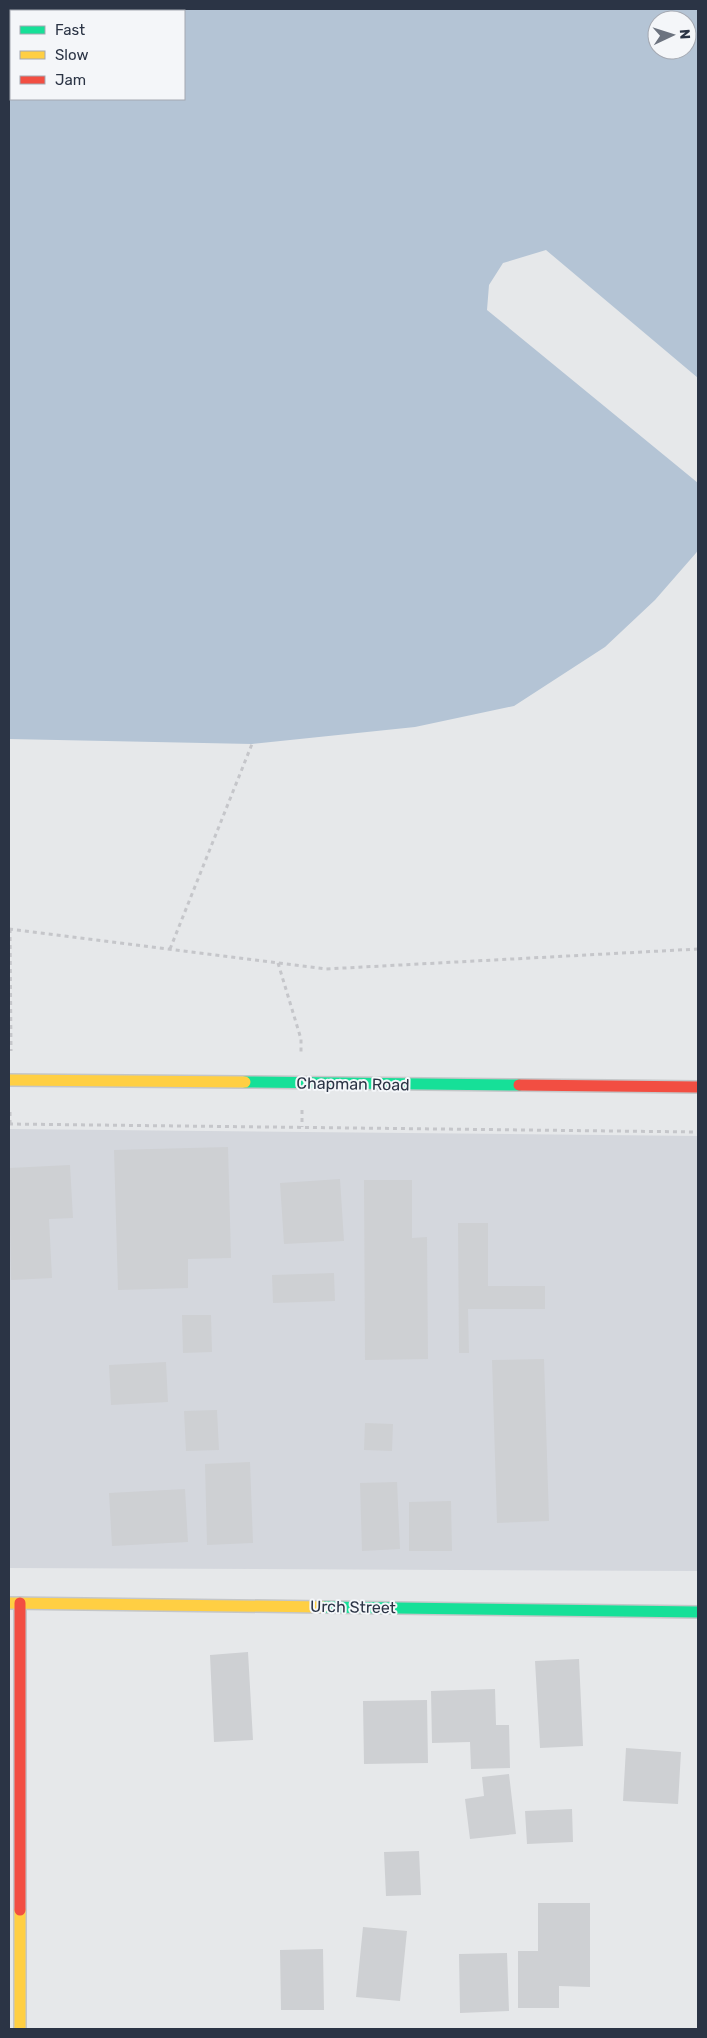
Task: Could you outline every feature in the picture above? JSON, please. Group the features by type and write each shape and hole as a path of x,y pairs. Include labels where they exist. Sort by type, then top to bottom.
{"street":[{"name":"Chapman Road","path":"9,1080 698,1088"},
{"name":"Urch Street","path":"14,1603 698,1612"},
{"path":"14,1603 20,2029"}],"path":[{"path":"170,949 252,744"},
{"path":"11,1055 10,929 326,970 698,949"},
{"path":"278,963 301,1039 301,1057"},
{"path":"10,1106 10,1124 698,1132"},
{"path":"302,1110 302,1127"}],"shaded area":[{"path":"9,1129 698,1136 698,1571 9,1568"}],"water":[{"path":"9,9 698,9 698,378 546,250 503,263 489,285 487,310 698,483 698,550 655,600 605,647 514,706 415,727 252,744 9,739"}],"building":[{"path":"228,1147 231,1258 188,1259 188,1288 118,1290 114,1150"},
{"path":"70,1165 73,1218 49,1219 52,1278 11,1280 9,1168"},
{"path":"340,1179 344,1241 284,1244 280,1183"},
{"path":"364,1180 412,1180 412,1238 427,1237 428,1359 365,1360"},
{"path":"458,1223 488,1223 488,1286 545,1286 545,1309 468,1309 469,1353 459,1353"},
{"path":"334,1273 335,1301 273,1303 272,1275"},
{"path":"182,1315 211,1315 212,1352 183,1353"},
{"path":"544,1359 549,1521 497,1523 492,1360"},
{"path":"166,1362 168,1402 111,1405 109,1365"},
{"path":"217,1410 219,1450 186,1451 184,1411"},
{"path":"365,1423 393,1424 392,1451 364,1450"},
{"path":"250,1462 253,1543 207,1545 205,1464"},
{"path":"397,1482 400,1549 362,1551 360,1483"},
{"path":"185,1489 188,1542 112,1546 109,1493"},
{"path":"451,1501 452,1551 409,1551 409,1502"},
{"path":"248,1652 253,1740 214,1742 210,1655"},
{"path":"579,1659 583,1746 540,1748 535,1661"},
{"path":"495,1689 496,1725 509,1725 510,1768 471,1769 470,1742 432,1743 431,1691"},
{"path":"427,1700 428,1763 364,1764 363,1701"},
{"path":"626,1748 681,1752 678,1804 623,1801"},
{"path":"509,1774 516,1834 470,1839 465,1799 484,1796 482,1777"},
{"path":"572,1809 573,1842 527,1844 525,1811"},
{"path":"419,1851 421,1895 386,1896 384,1852"},
{"path":"538,1903 590,1903 590,1987 559,1986 559,2008 518,2008 518,1951 538,1951"},
{"path":"363,1927 407,1931 400,2001 356,1997"},
{"path":"323,1949 324,2010 281,2010 280,1950"},
{"path":"507,1953 509,2011 460,2013 459,1954"}],"traffic: fast":[{"path":"245,1082 519,1085"},
{"path":"323,1607 698,1612"}],"traffic: slow":[{"path":"9,1080 245,1082"},
{"path":"9,1603 323,1607"},
{"path":"20,1910 20,2029"}],"traffic: jam":[{"path":"519,1085 698,1087"},
{"path":"20,1603 20,1910"}]}
